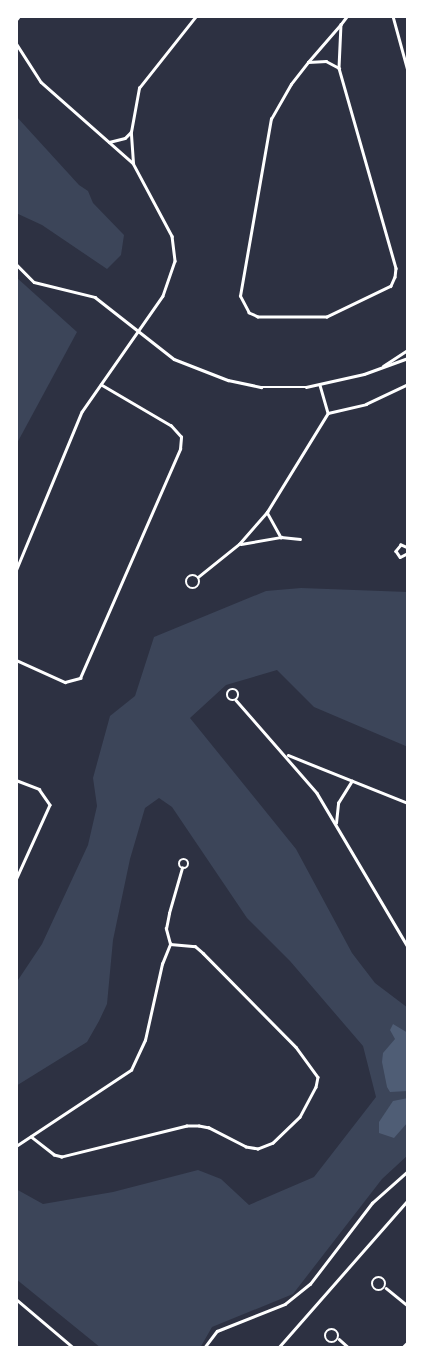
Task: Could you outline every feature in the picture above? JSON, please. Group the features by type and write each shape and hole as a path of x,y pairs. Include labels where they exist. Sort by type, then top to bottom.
{"street":[{"path":"16,20 20,16"},
{"path":"133,163 131,132 144,78 196,16"},
{"path":"341,24 339,68 396,268 396,277 391,286 327,317 258,317 249,313 240,296 272,119 278,103 308,62 347,16"},
{"path":"393,16 408,71"},
{"path":"16,43 41,82 133,163 172,236 175,261 163,296 137,330 82,412 66,446 16,571"},
{"path":"308,62 326,61 339,68"},
{"path":"109,142 125,138 131,132"},
{"path":"16,264 34,282 95,297 174,359 228,380 260,387 320,385 408,358"},
{"path":"377,369 408,350"},
{"path":"16,660 65,682 80,678 180,449 181,437 171,426 101,384"},
{"path":"198,577 198,588 189,589 188,578 198,577 239,544 267,512 328,412 366,404 408,384"},
{"path":"320,385 328,412"},
{"path":"267,512 281,537"},
{"path":"239,544 281,537 300,539"},
{"path":"408,548 401,545 396,550 400,557 408,553"},
{"path":"236,700 238,692 229,690 228,699 236,700 286,754 317,793 408,947"},
{"path":"286,754 408,803"},
{"path":"16,780 39,789 50,805 16,880"},
{"path":"336,823 338,803 352,781"},
{"path":"16,1146 131,1070 145,1040 162,964 170,944 166,929 182,868 180,861 188,860 188,867 182,868"},
{"path":"31,1137 54,1155 62,1157 187,1126 199,1126 209,1128 246,1147 258,1149 273,1143 300,1117 316,1087 318,1077 311,1065 204,953 195,946 170,944"},
{"path":"204,1348 217,1331 285,1304 310,1284 372,1203 408,1171"},
{"path":"278,1348 408,1200"},
{"path":"385,1288 382,1291 374,1290 372,1280 383,1278 385,1288 408,1306"},
{"path":"16,1299 74,1348"},
{"path":"339,1339 335,1343 328,1341 326,1332 336,1329 339,1339 349,1348"},
{"path":"402,1348 408,1342"}],"shaded area":[{"path":"16,116 79,185 88,191 93,203 124,235 121,255 107,269 42,225 16,213"},
{"path":"16,277 77,332 16,445"},
{"path":"301,588 408,592 408,747 314,707 277,670 226,685 190,718 296,849 352,953 375,983 408,1008 408,1155 382,1179 293,1294 212,1327 200,1348 101,1348 16,1279 16,1189 43,1204 113,1192 198,1170 221,1179 249,1205 314,1177 376,1097 363,1046 290,961 247,918 172,807 159,798 145,808 130,859 113,940 107,1004 99,1021 87,1042 16,1086 16,983 42,944 88,845 97,806 93,778 110,716 135,696 154,637 266,591"},
{"path":"393,1024 408,1033 408,1091 390,1092 387,1087 382,1062 383,1053 395,1039 390,1030"},
{"path":"408,1098 408,1122 394,1138 379,1133 379,1122 393,1101"}]}
